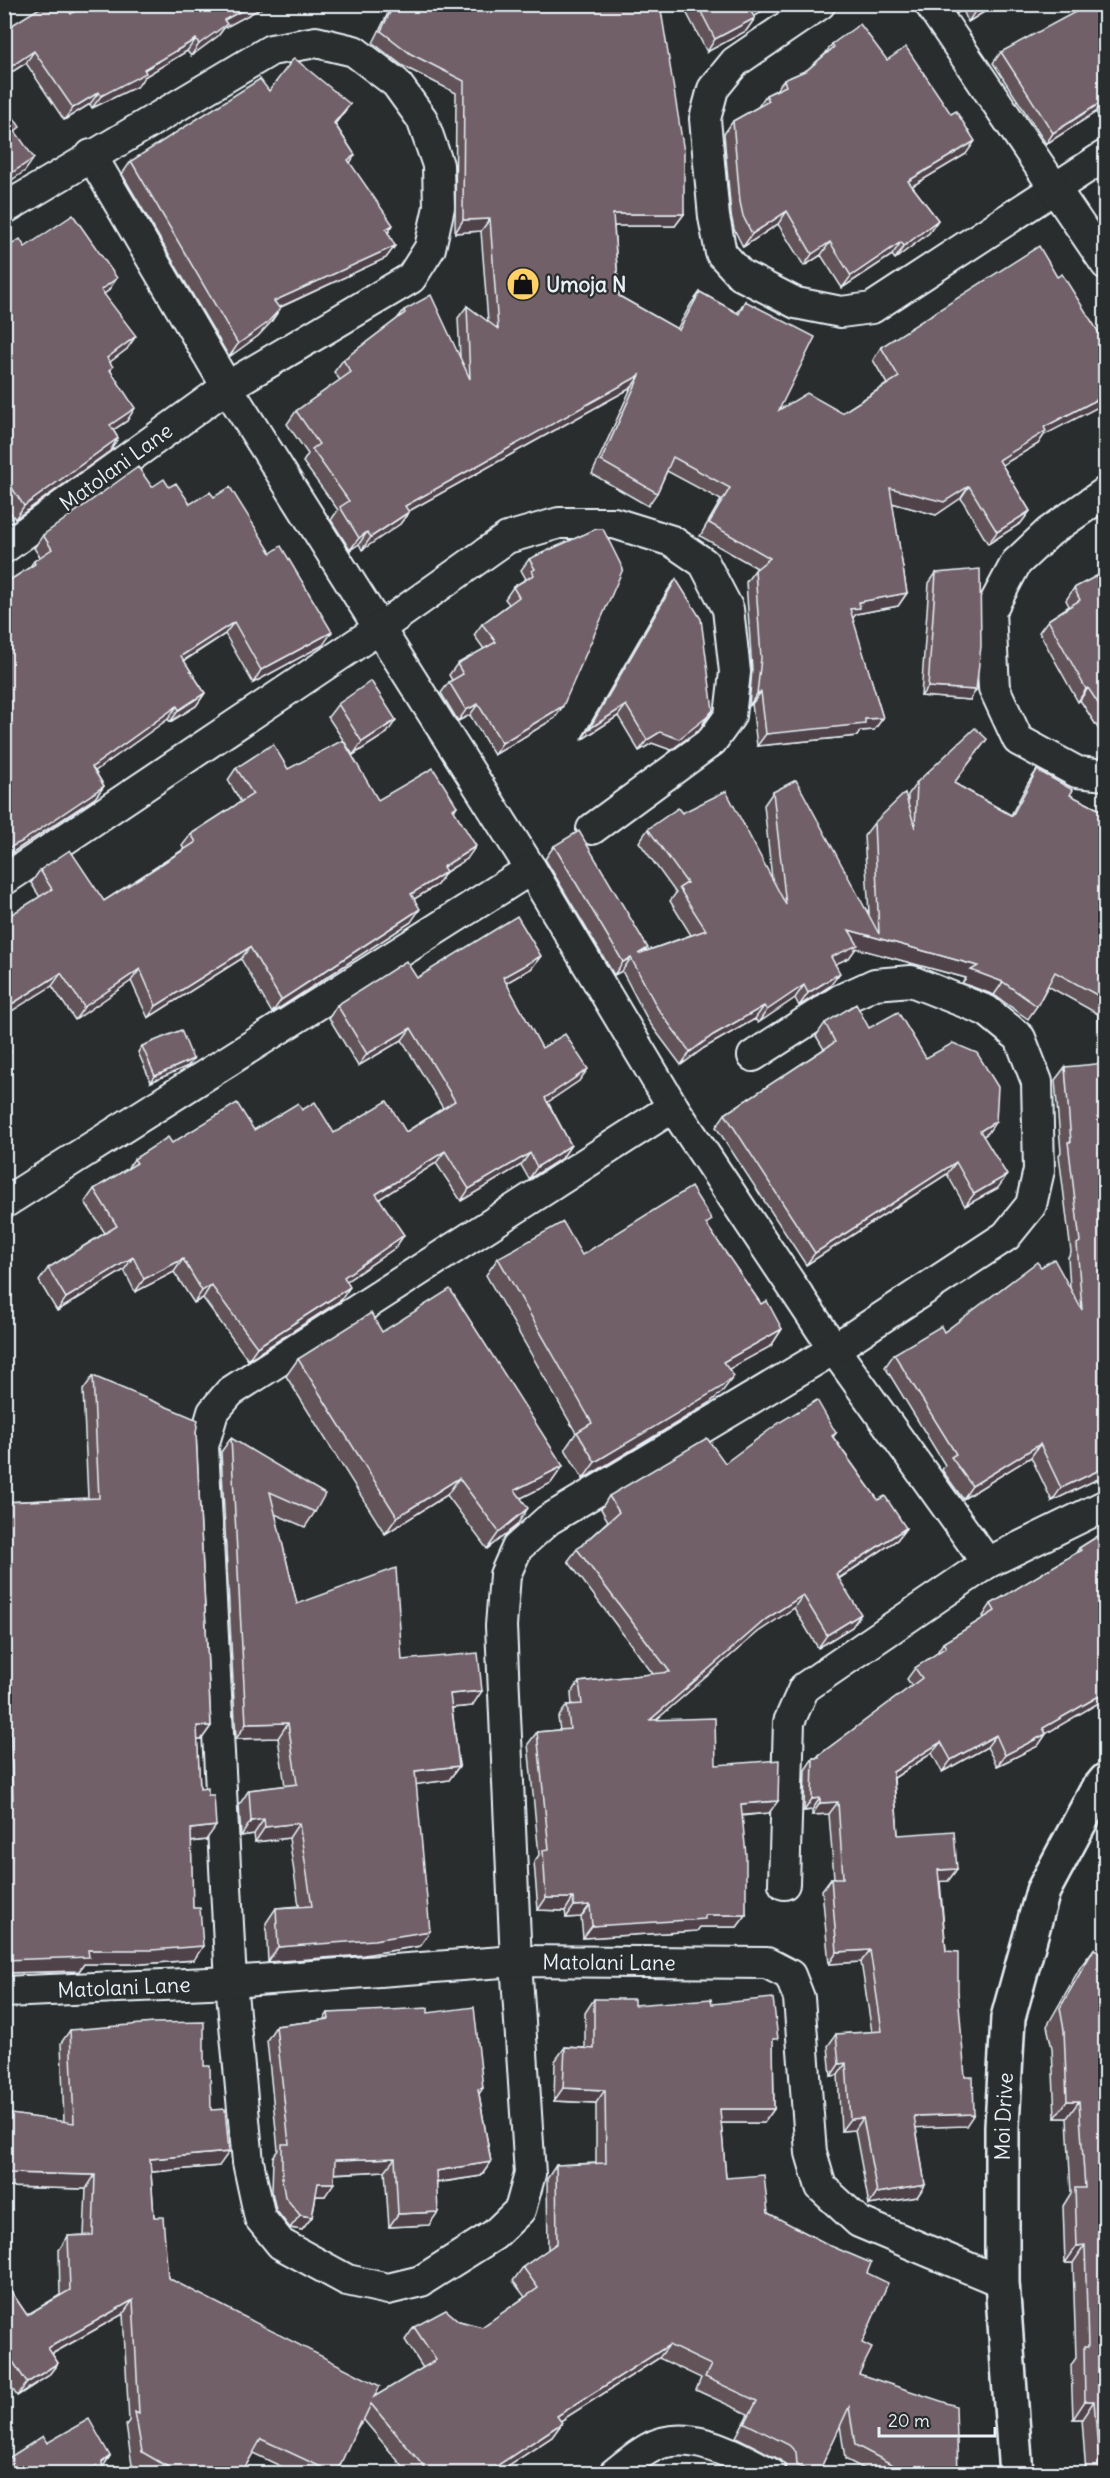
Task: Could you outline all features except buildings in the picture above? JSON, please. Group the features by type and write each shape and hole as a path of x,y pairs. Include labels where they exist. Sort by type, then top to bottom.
{"street":[{"path":"820,4 735,62 713,89 705,119 714,217 722,253 741,275 796,303 841,312 872,308 1106,155"},
{"path":"930,4 1106,264"},
{"name":"Matolani Lane","path":"4,208 271,50 316,42 354,51 396,83 422,118 438,165 440,207 430,248 411,278 227,387 4,548"},
{"path":"91,155 227,387 531,869 673,1107 834,1349 987,1563"},
{"path":"1106,492 1049,532 1016,563 990,612 994,688 1018,740 1077,772 1106,775"},
{"path":"4,880 380,627 507,538 559,523 614,523 672,541 704,563 728,609 735,672 730,716 712,741 592,829"},
{"path":"4,1203 531,869"},
{"path":"673,1107 252,1376 230,1392 213,1412 203,1446 231,1982 248,2162 260,2218 281,2244 347,2280 388,2289 421,2281 494,2235 520,2210 530,2174 516,1961 501,1626 505,1575 518,1548 548,1520 834,1349 1005,1236 1030,1205 1039,1170 1037,1082 1020,1038 987,1011 911,981 875,984 840,1000 753,1056"},
{"path":"784,1884 789,1722 804,1688 987,1563 1106,1505"},
{"name":"Moi Drive","path":"1016,2474 1002,2282 1002,2126 1008,2018 1043,1891 1096,1792 1106,1780"},
{"name":"Matolani Lane","path":"4,1992 231,1982 516,1961 767,1963 790,1975 799,1998 811,2153 821,2187 859,2222 1002,2282"},
{"path":"614,2474 650,2448 675,2440 705,2444 771,2474"}],"place":[{"name":"Umoja N","path":"523,284"}]}
